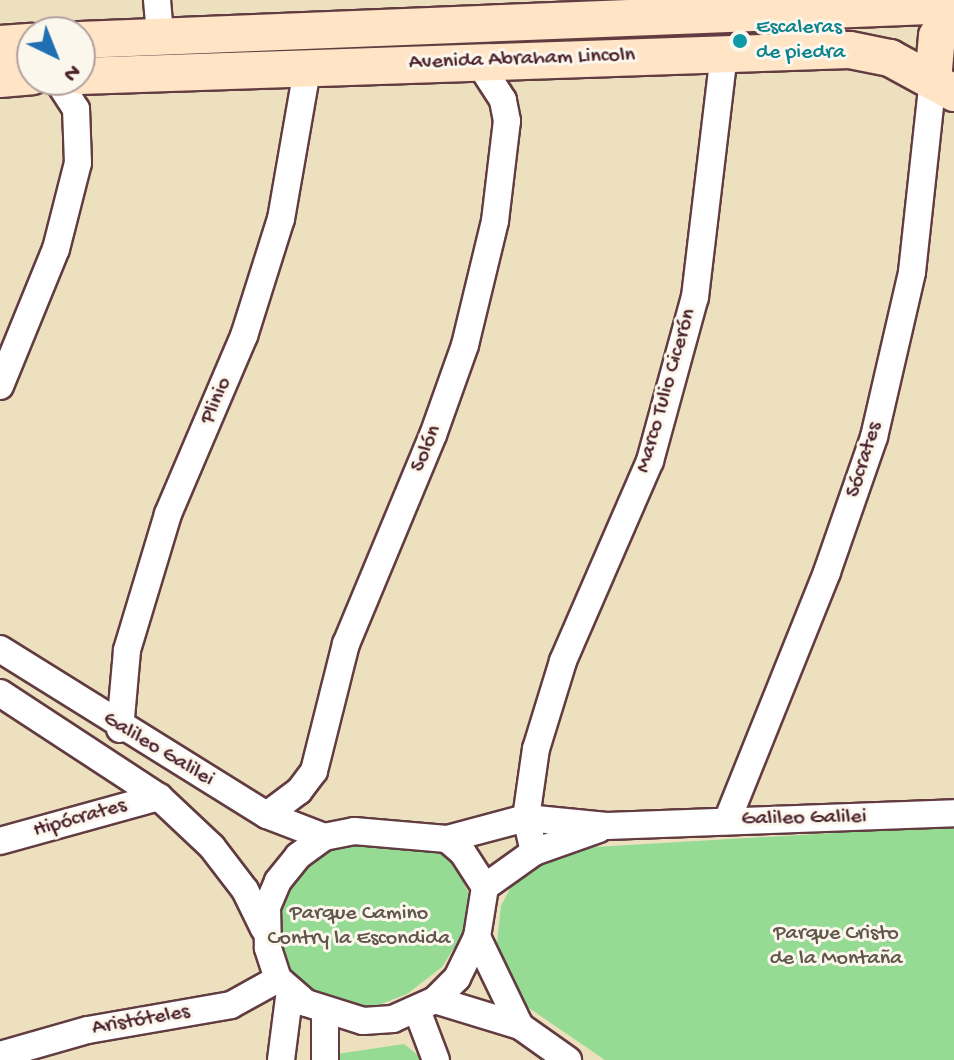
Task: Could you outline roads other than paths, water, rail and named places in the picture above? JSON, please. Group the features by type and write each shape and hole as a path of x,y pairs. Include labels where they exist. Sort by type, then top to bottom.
{"street":[{"path":"157,0 160,37"},
{"name":"Avenida Abraham Lincoln","path":"96,39 954,5"},
{"path":"944,87 937,36 954,13"},
{"name":"Avenida Abraham Lincoln","path":"96,76 307,70 477,60 850,50 890,58 944,87"},
{"name":"Marco Tulio Cicerón","path":"534,852 526,818 536,749 563,661 650,461 695,297 724,54"},
{"name":"Solón","path":"267,815 299,791 314,771 346,644 433,435 465,345 495,221 507,121 503,100 477,60"},
{"name":"Plinio","path":"120,729 127,650 168,514 244,336 281,219 307,70"},
{"name":"Sócrates","path":"727,821 827,572 874,437 912,272 944,87"},
{"path":"0,386 56,249 78,163 76,109 67,96"},
{"name":"Galileo Galilei","path":"0,649 120,729 267,815 324,837"},
{"name":"Galileo Galilei","path":"0,693 159,797 212,847 245,890 264,929"},
{"name":"Hipócrates","path":"0,841 159,797"},
{"name":"Galileo Galilei","path":"447,839 526,818 607,826 727,821 810,822 954,813"},
{"name":"Galileo Galilei","path":"485,887 534,852 607,826"},
{"path":"281,1060 284,984 264,929 278,881 298,856 324,837 354,831 447,839 463,853 485,887 477,937 457,978 426,1005 363,1021 325,1013 284,984"},
{"path":"477,937 520,1026"},
{"name":"Aristóteles","path":"0,1055 88,1030 231,1005 284,984"},
{"path":"426,1005 520,1026 568,1060"},
{"path":"426,1005 436,1060"},
{"path":"325,1013 325,1060"}],"place":[{"name":"Escaleras de piedra","path":"740,41"}],"park label":[{"name":"Parque Camino Contry la Escondida","path":"359,926"},
{"name":"Parque Cristo de la Montaña","path":"836,946"}]}
